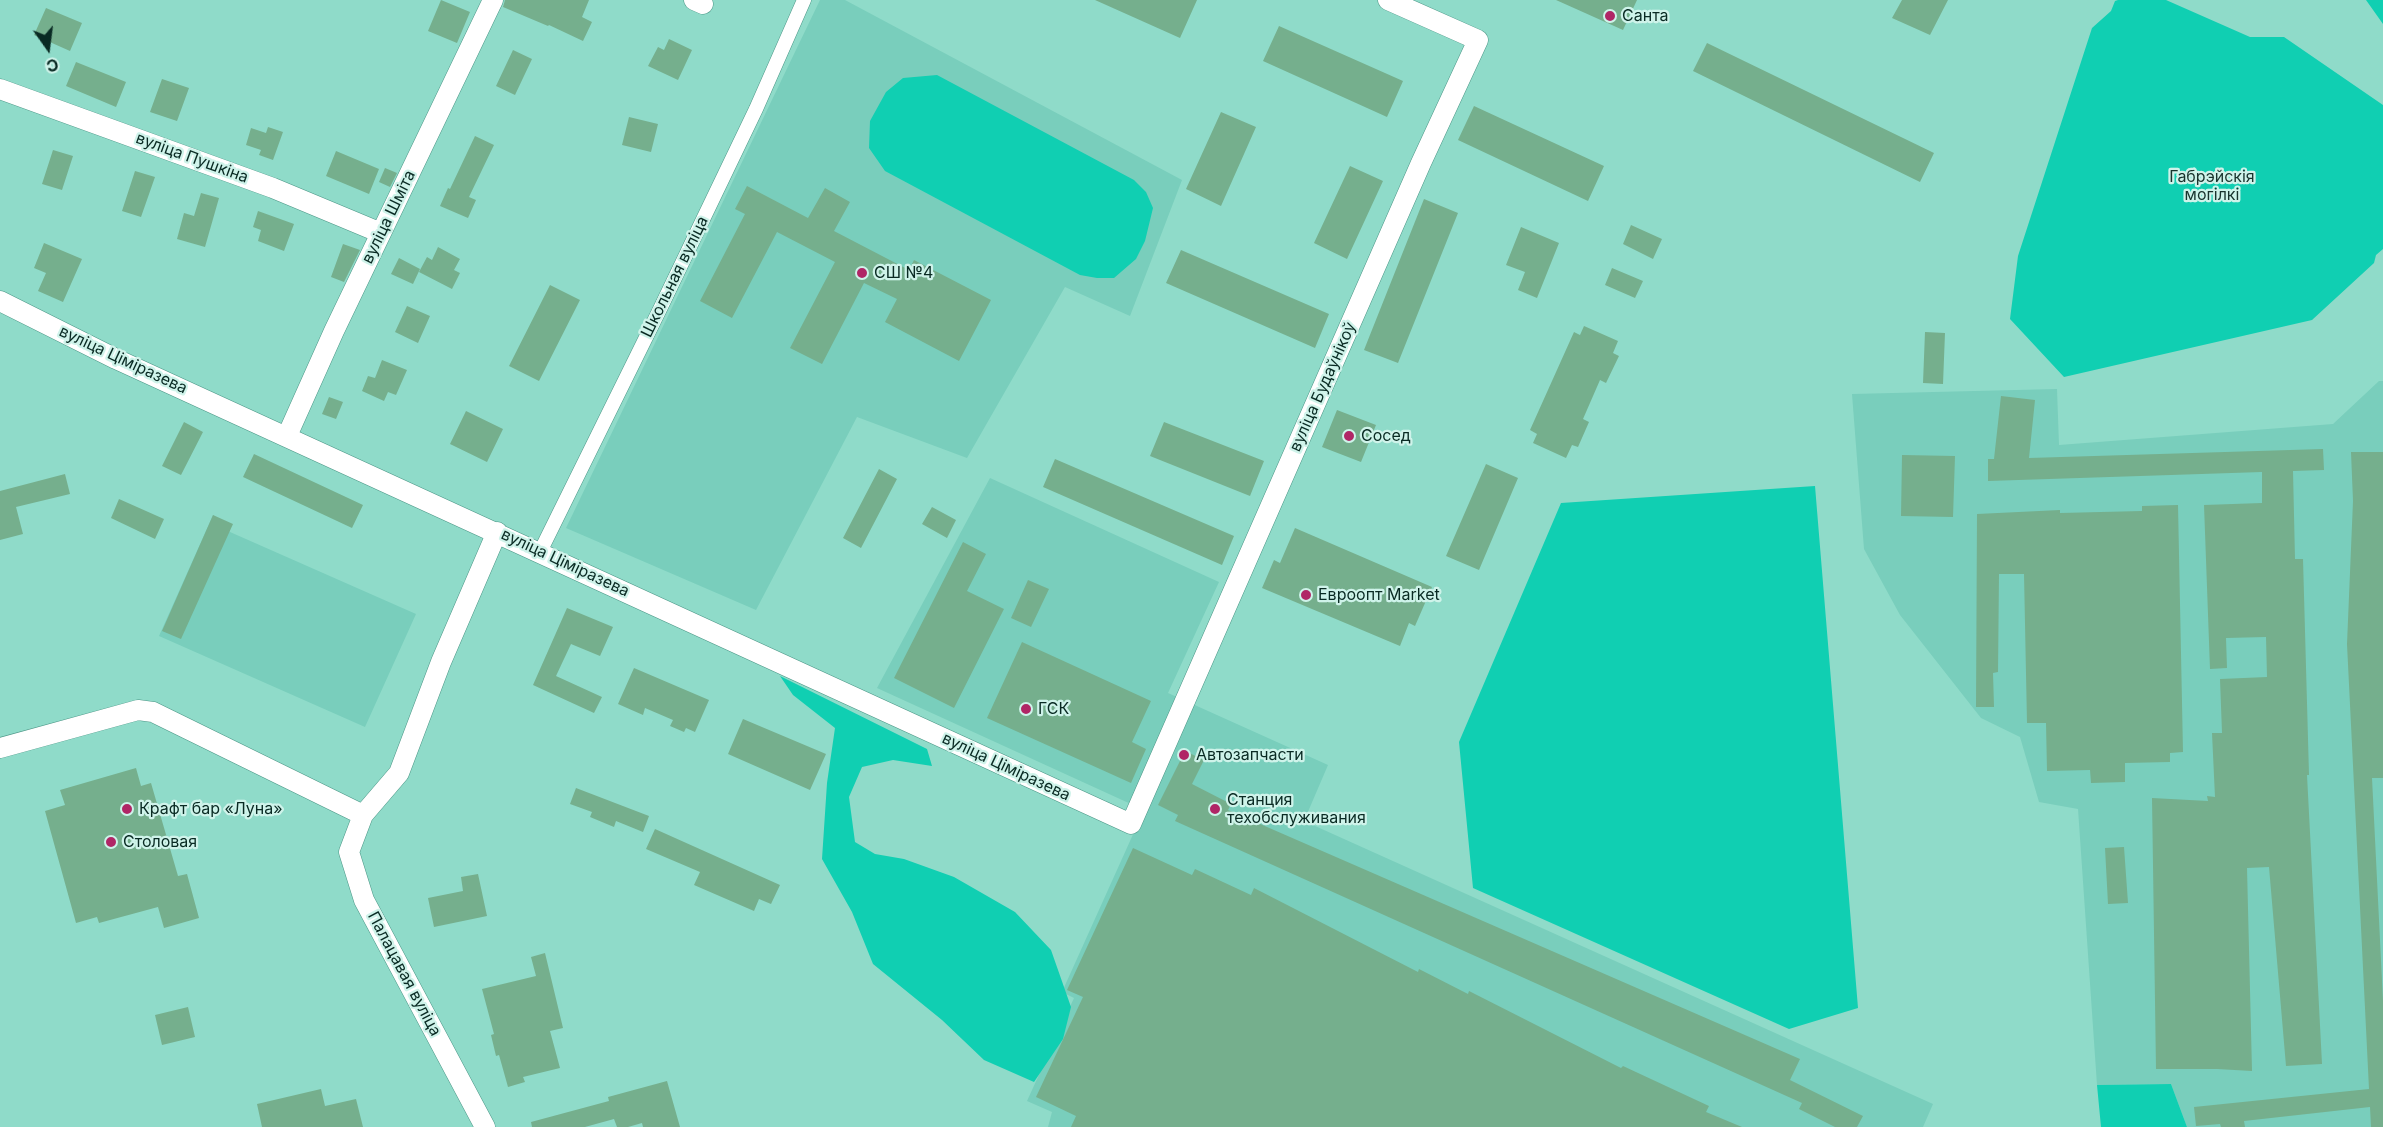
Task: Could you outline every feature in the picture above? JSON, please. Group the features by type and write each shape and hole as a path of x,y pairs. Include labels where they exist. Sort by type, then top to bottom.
{"street":[{"name":"вуліца Шміта","path":"287,436 493,0"},
{"name":"Школьная вуліца","path":"540,552 742,139 804,0"},
{"name":"вуліца Будаўнікоў","path":"1131,824 1421,163 1478,40 1388,0"},
{"name":"вуліца Пушкіна","path":"0,89 273,188 381,233"},
{"name":"вуліца Ціміразева","path":"0,301 116,359 1131,824"},
{"name":"Палацавая вуліца","path":"485,1127 364,900 349,852 363,815 399,773 441,662 497,532"},
{"path":"0,748 138,710 153,712 363,815"}],"shaded area":[{"path":"820,0 845,0 1182,180 1130,316 1065,287 967,458 857,417 756,610 566,528"},
{"path":"2379,381 2383,381 2383,1127 2187,1127 2171,1084 2097,1085 2078,809 2039,802 2020,737 1981,718 1900,615 1864,549 1852,394 2057,389 2059,445 2333,424"},
{"path":"990,478 1219,582 1168,693 1328,765 1304,821 1933,1104 1923,1127 1048,1127 1052,1112 1027,1101 1074,998 1062,992 1144,810 877,688"},
{"path":"213,515 230,532 416,614 365,727 159,636"}],"green space":[{"name":"Габрэйскія могілкі","path":"2166,0 2250,37 2284,37 2383,105 2383,249 2376,255 2374,263 2312,320 2064,377 2010,319 2018,256 2092,28 2111,11 2115,1"},
{"path":"2366,0 2383,0 2383,24"},
{"path":"937,75 1134,180 1146,192 1153,208 1145,241 1136,259 1114,278 1080,275 885,171 869,148 870,121 886,92 903,78"},
{"path":"1815,486 1858,1008 1789,1029 1473,888 1459,742 1561,503"},
{"path":"780,676 927,749 932,766 893,760 862,767 849,797 855,842 875,854 904,859 954,877 1015,912 1051,950 1071,1007 1063,1039 1034,1082 984,1060 942,1020 873,964 852,912 822,859 827,783 835,728 793,695"},
{"path":"2171,1084 2187,1127 2101,1127 2097,1085"}],"building":[{"path":"441,0 470,12 457,43 428,31"},
{"path":"505,0 589,0 582,17 592,22 583,41 503,7"},
{"path":"1095,0 1197,0 1180,38"},
{"name":"Санта","path":"1556,0 1637,0 1623,30"},
{"path":"1902,0 1948,0 1930,35 1892,18"},
{"path":"46,8 82,23 70,51 34,35"},
{"path":"1279,26 1403,81 1387,117 1263,61"},
{"path":"669,39 692,50 678,80 648,66 658,47 664,50"},
{"path":"1707,43 1934,153 1920,182 1693,71"},
{"path":"513,50 532,59 515,95 496,86"},
{"path":"76,62 126,82 116,107 66,86"},
{"path":"162,79 189,88 177,121 150,112"},
{"path":"1474,106 1604,166 1588,201 1458,140"},
{"path":"1221,112 1256,127 1221,206 1186,189"},
{"path":"629,117 658,124 651,152 622,145"},
{"path":"268,127 283,132 273,160 259,155 261,150 246,145 251,128 266,133"},
{"path":"475,136 494,145 469,197 476,200 468,218 440,206"},
{"path":"53,150 73,156 62,190 42,184"},
{"path":"336,151 379,169 369,194 326,176"},
{"path":"1350,166 1383,181 1347,259 1314,243"},
{"path":"385,168 397,173 390,187 379,182"},
{"path":"135,171 155,177 141,217 122,211"},
{"name":"СШ №4","path":"747,186 808,218 825,188 850,202 834,231 909,270 914,260 991,300 959,361 885,322 897,299 864,283 822,364 790,348 835,262 777,232 732,318 700,301 745,214 735,209"},
{"path":"201,193 219,198 205,247 177,239 184,213 194,216"},
{"path":"1424,199 1458,213 1398,363 1364,350"},
{"path":"258,211 294,224 284,251 258,241 261,230 253,227"},
{"path":"1631,225 1662,239 1653,259 1623,244"},
{"path":"1521,227 1559,243 1537,298 1518,290 1525,272 1506,265"},
{"path":"44,243 82,259 63,302 38,291 46,273 34,268"},
{"path":"343,244 360,250 344,282 331,277"},
{"path":"438,247 460,259 454,270 460,273 452,289 419,272 427,257 432,260"},
{"path":"1181,250 1329,314 1315,348 1166,283"},
{"path":"399,258 420,269 413,284 391,274"},
{"path":"1612,268 1643,281 1635,298 1605,285"},
{"path":"550,285 580,300 539,381 509,366"},
{"path":"407,306 430,316 418,343 395,332"},
{"path":"1584,326 1618,341 1613,353 1619,356 1606,383 1600,380 1583,419 1589,422 1578,447 1572,445 1566,458 1533,443 1537,434 1530,430 1574,332 1580,335"},
{"path":"1925,332 1945,333 1943,384 1923,383"},
{"path":"382,360 407,370 396,395 388,392 384,401 362,391 368,376 375,378"},
{"path":"2001,396 2035,400 2029,458 2323,449 2324,470 2293,471 2295,559 2303,559 2309,775 2307,775 2322,1064 2286,1066 2269,867 2247,868 2252,1071 2156,1069 2152,798 2208,801 2207,796 2215,797 2212,733 2222,733 2220,679 2267,677 2266,637 2226,638 2227,668 2210,669 2204,505 2262,503 2262,472 1988,481 1988,459 1994,459"},
{"path":"329,397 343,402 336,419 322,414"},
{"name":"Сосед","path":"1337,410 1376,425 1361,462 1322,447"},
{"path":"466,411 503,429 487,462 450,444"},
{"path":"184,422 203,432 181,475 162,466"},
{"path":"1164,422 1264,461 1250,496 1150,456"},
{"path":"2351,452 2383,452 2383,778 2372,778 2383,1001 2383,1127 2371,1127 2370,1107 2244,1121 2245,1127 2221,1127 2220,1124 2196,1126 2194,1107 2369,1089 2347,644 2353,501"},
{"path":"254,454 363,505 352,528 243,477"},
{"path":"1902,455 1955,456 1953,517 1901,516"},
{"path":"1055,459 1234,536 1222,565 1043,487"},
{"path":"1486,464 1518,478 1479,570 1446,556"},
{"path":"879,469 897,479 861,548 843,538"},
{"path":"65,474 70,494 16,507 23,534 0,540 0,491"},
{"path":"119,499 164,519 155,539 111,518"},
{"path":"2178,505 2183,752 2170,753 2170,762 2125,763 2125,782 2091,783 2090,770 2047,771 2046,723 2027,723 2024,574 1999,574 1998,672 1993,673 1994,707 1976,707 1977,514 2060,510 2060,513 2142,511 2142,506"},
{"path":"932,507 956,520 947,538 922,524"},
{"path":"213,515 233,524 181,639 162,631"},
{"path":"1295,528 1432,587 1415,626 1409,623 1400,646 1262,588 1274,560 1280,563"},
{"path":"963,542 986,554 967,591 1004,609 954,708 894,678"},
{"path":"1028,580 1049,589 1031,627 1011,618"},
{"path":"567,608 613,627 600,656 571,644 556,676 602,697 594,713 533,685"},
{"name":"ГСК","path":"1022,642 1151,701 1132,742 1146,749 1131,783 987,718"},
{"path":"634,668 709,700 695,732 686,728 684,732 670,726 673,720 645,708 643,715 618,704"},
{"path":"743,719 826,754 810,790 728,754"},
{"path":"1185,751 1204,760 1192,784 1231,804 1228,810 1800,1059 1790,1080 1863,1116 1857,1127 1835,1127 1799,1109 1802,1103 1175,821 1178,815 1158,805"},
{"name":"Столовая","path":"136,768 141,786 151,783 178,876 187,874 199,918 164,928 158,907 99,923 97,917 76,923 45,811 65,805 60,790"},
{"path":"576,788 649,816 643,832 616,821 614,827 590,817 592,812 570,804"},
{"path":"655,829 780,885 771,904 759,899 754,911 694,885 700,872 646,849"},
{"path":"2124,847 2128,903 2108,904 2105,848"},
{"path":"1133,848 1192,875 1195,869 1251,895 1254,888 1418,972 1419,969 1468,994 1469,991 1621,1068 1623,1066 1709,1106 1706,1112 1742,1127 1071,1127 1076,1116 1036,1097 1083,997 1067,990"},
{"path":"478,874 487,916 434,927 428,898 463,891 461,877"},
{"path":"545,953 563,1028 550,1031 560,1068 523,1077 525,1082 508,1087 499,1055 496,1056 491,1035 494,1034 482,989 536,976 531,957"},
{"path":"188,1007 195,1037 162,1045 155,1015"},
{"path":"667,1081 680,1127 643,1127 642,1123 617,1127 614,1119 585,1127 532,1127 531,1122 609,1101 608,1097"},
{"path":"321,1089 325,1106 356,1099 363,1127 262,1127 257,1104"}],"place":[{"name":"Санта","path":"1610,16"},
{"name":"СШ №4","path":"862,273"},
{"name":"Сосед","path":"1349,436"},
{"name":"Евроопт Market","path":"1306,595"},
{"name":"ГСК","path":"1026,709"},
{"name":"Автозапчасти","path":"1184,755"},
{"name":"Крафт бар «Луна»","path":"127,809"},
{"name":"Станция техобслуживания","path":"1215,809"},
{"name":"Столовая","path":"111,842"}]}
